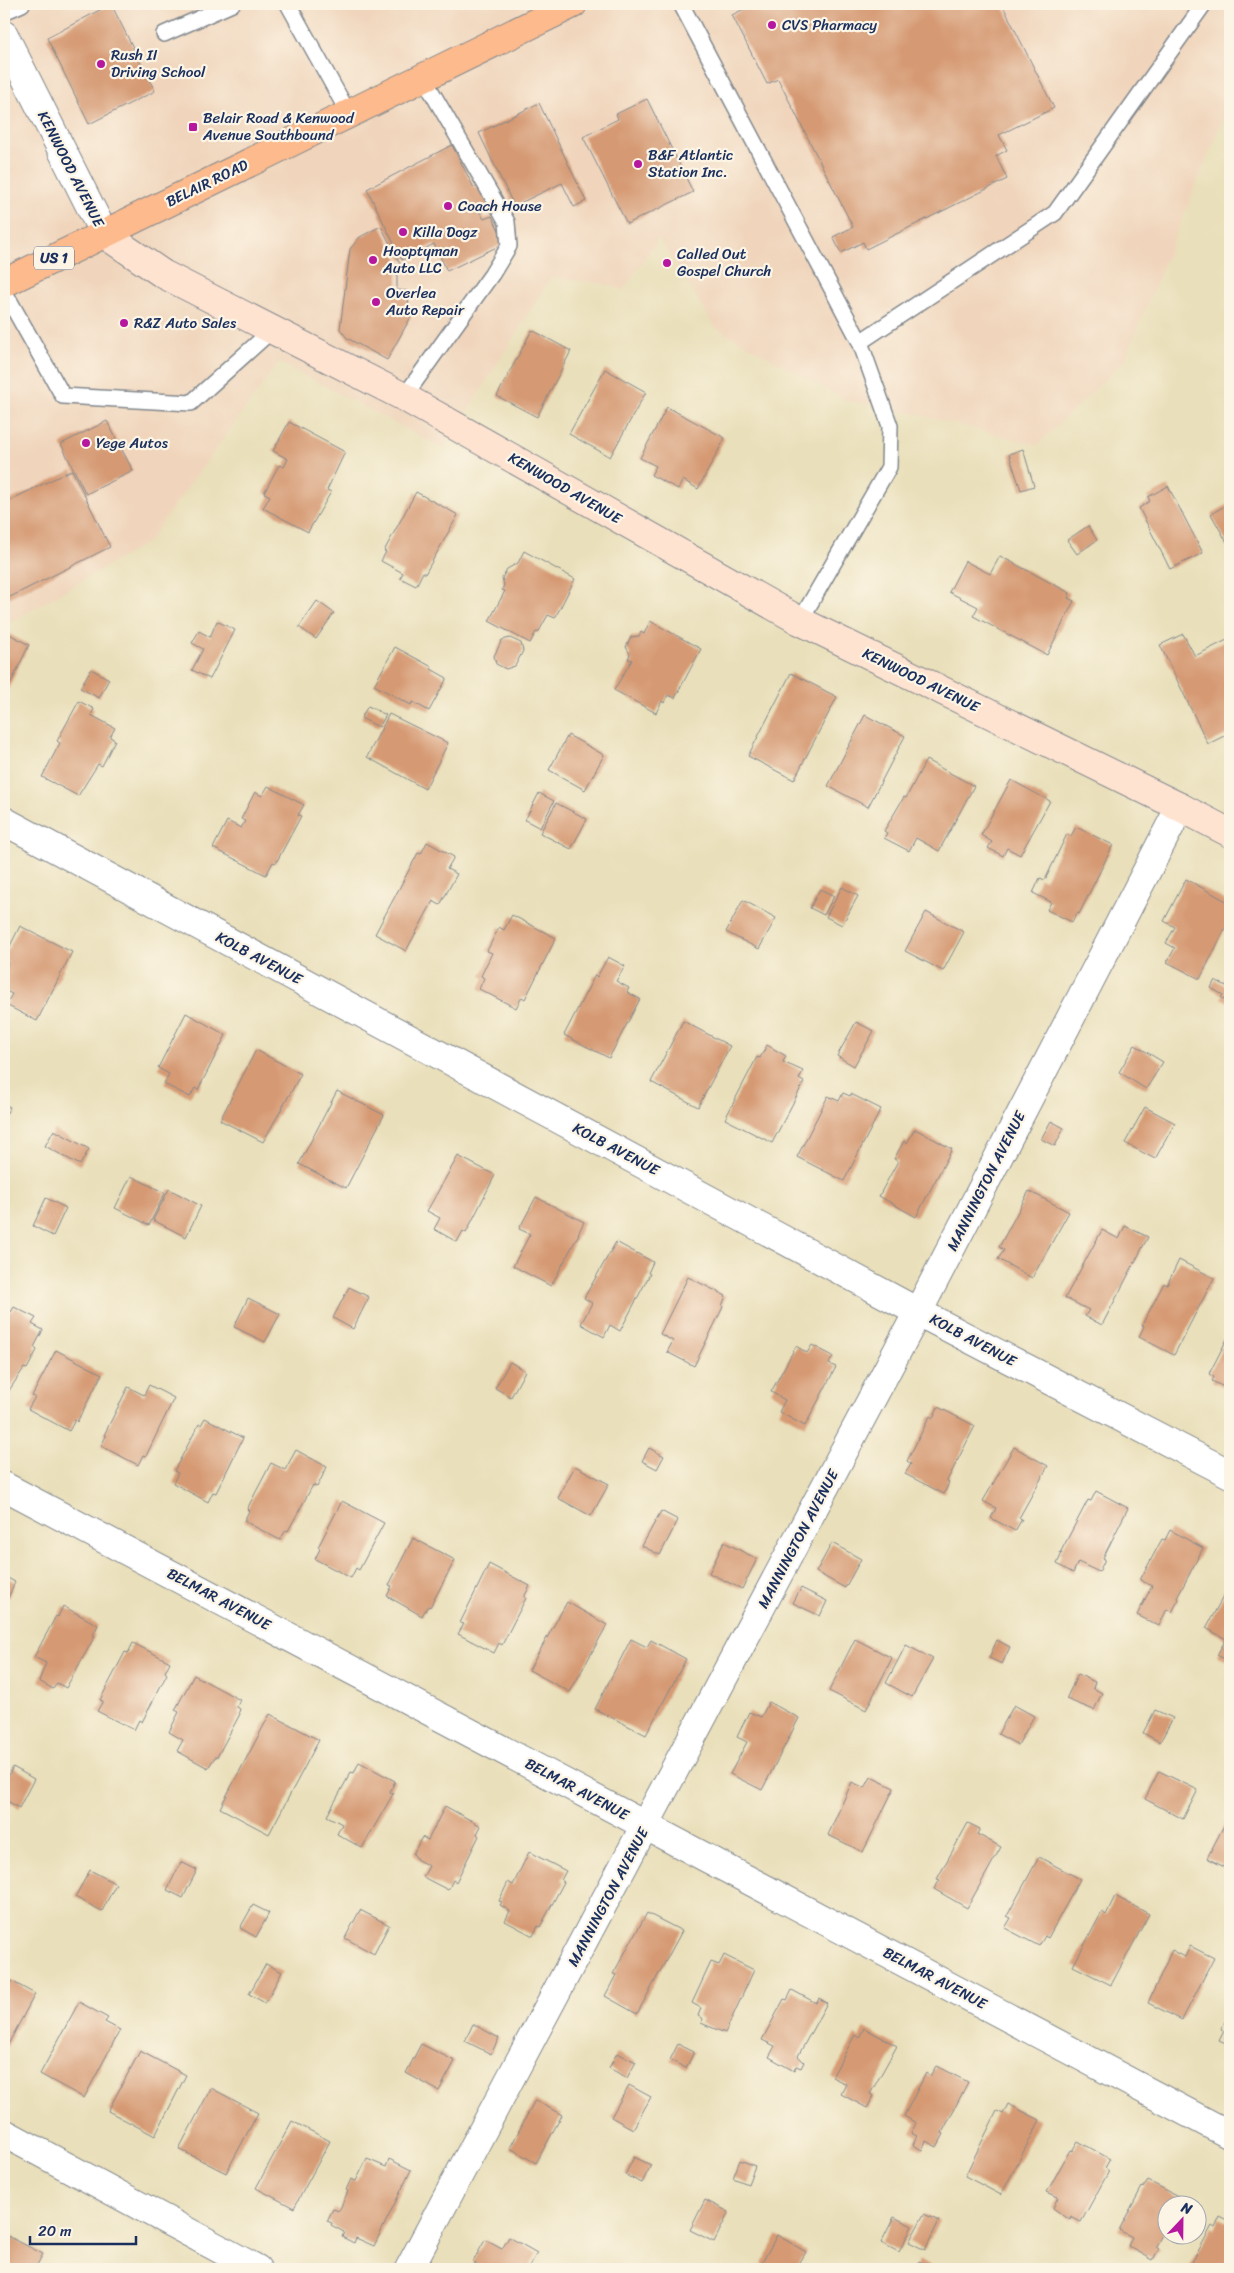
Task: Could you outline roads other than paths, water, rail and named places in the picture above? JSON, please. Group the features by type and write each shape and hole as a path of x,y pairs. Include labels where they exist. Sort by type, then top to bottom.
{"main road":[{"name":"BELAIR ROAD","path":"4,283 573,4"},
{"name":"KENWOOD AVENUE","path":"104,234 163,274 404,397 800,622 1180,806 1230,833"}],"street":[{"name":"KENWOOD AVENUE","path":"4,35 104,234"},
{"name":"MANNINGTON AVENUE","path":"409,2269 918,1312 1180,806"},
{"name":"KOLB AVENUE","path":"4,821 918,1312 1230,1474"},
{"name":"BELMAR AVENUE","path":"4,1486 1230,2135"},
{"path":"4,2133 257,2269"}],"lane":[{"path":"4,12 22,4"},
{"path":"164,34 232,4"},
{"path":"288,4 349,114"},
{"path":"681,4 860,342 890,426 889,467 800,622"},
{"path":"860,342 1054,212 1204,4"},
{"path":"404,397 510,246 507,222 423,77"},
{"path":"4,291 63,396 191,403 272,330"}],"place":[{"name":"CVS Pharmacy","path":"772,25"},
{"name":"Rush II Driving School","path":"101,64"},
{"name":"Belair Road & Kenwood Avenue Southbound","path":"193,127"},
{"name":"B&F Atlantic Station Inc.","path":"638,164"},
{"name":"Coach House","path":"448,206"},
{"name":"Killa Dogz","path":"403,232"},
{"name":"Hooptyman Auto LLC","path":"373,260"},
{"name":"Called Out Gospel Church","path":"667,263"},
{"name":"Overlea Auto Repair","path":"376,302"},
{"name":"R&Z Auto Sales","path":"124,323"},
{"name":"Yege Autos","path":"86,443"}]}
